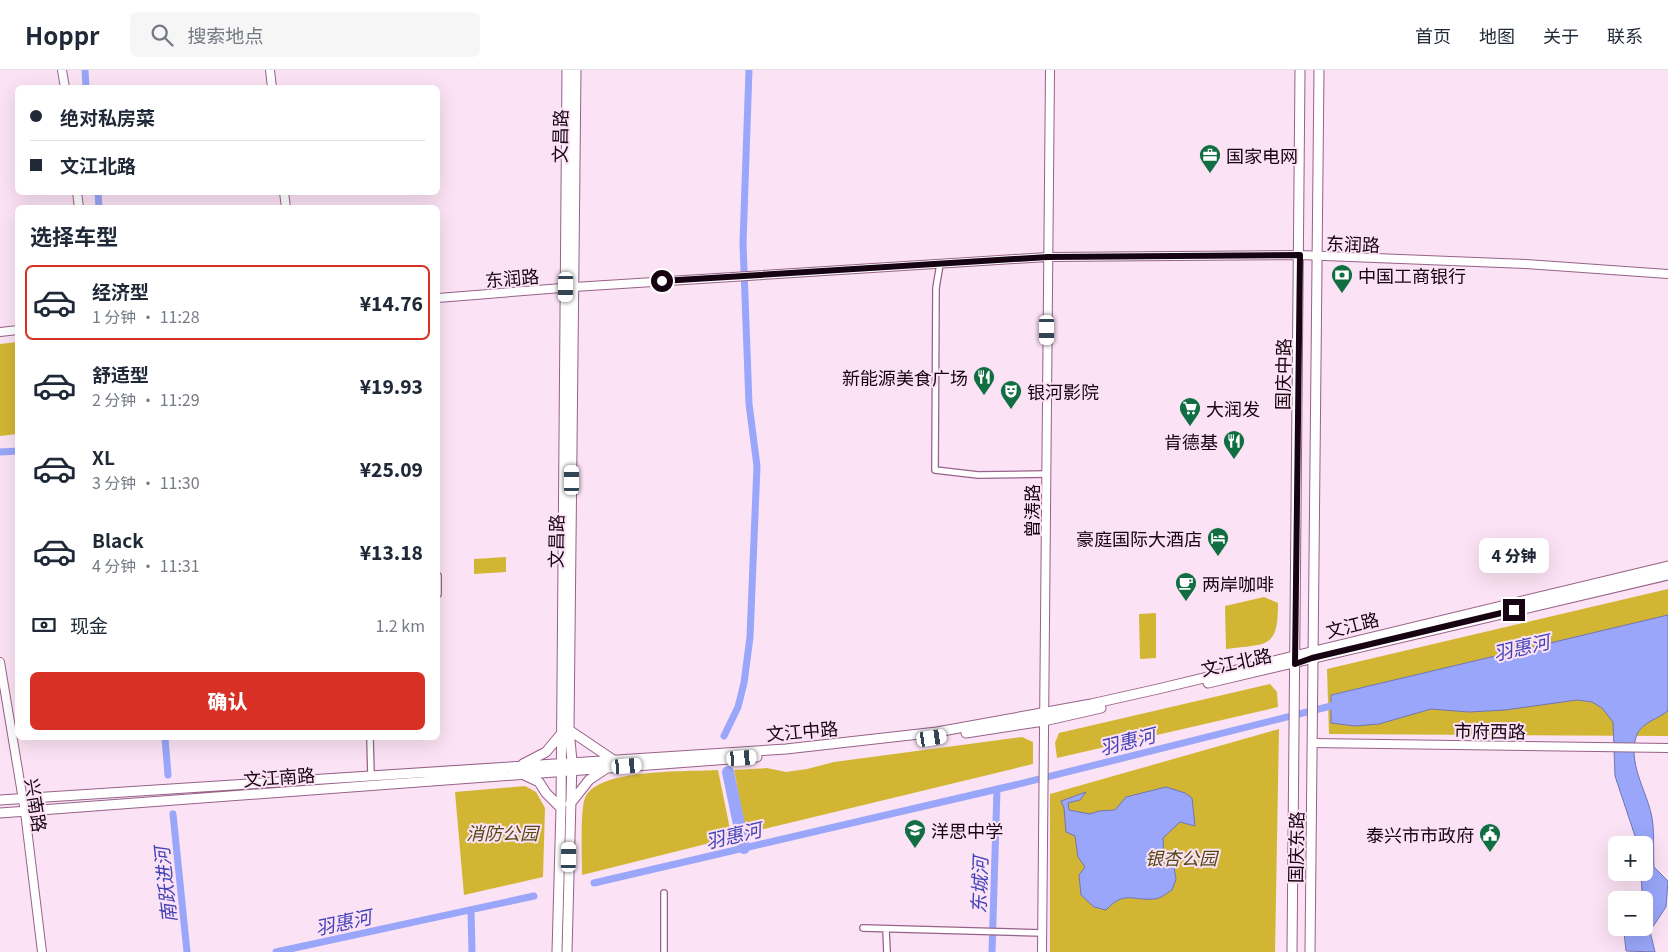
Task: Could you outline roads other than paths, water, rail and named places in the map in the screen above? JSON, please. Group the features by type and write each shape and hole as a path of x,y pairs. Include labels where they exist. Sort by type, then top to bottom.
{"main road":[{"name":"文昌路","path":"567,70 570,287"},
{"name":"文昌路","path":"568,952 565,806 560,767 565,732 570,287 576,70"},
{"name":"国庆中路","path":"1296,678 1300,70"},
{"name":"国庆东路","path":"1310,952 1319,70"},
{"name":"文江路","path":"1044,717 1158,689 1295,660 1668,566"},
{"path":"1312,655 1668,575"},
{"name":"国庆东路","path":"1292,952 1296,678"},
{"name":"文江中路","path":"560,767 786,749 937,732 1044,717"},
{"name":"文昌路","path":"558,952 565,806 571,766 565,732"},
{"path":"519,766 546,752 565,732 610,763 589,780 565,806 546,793 539,782 523,775"},
{"name":"文江南路","path":"0,800 519,766 560,767"},
{"name":"文江南路","path":"0,813 523,775 560,767"}],"street":[{"path":"62,70 64,85"},
{"path":"270,70 272,85"},
{"name":"曾涛路","path":"1042,952 1050,70"},
{"name":"东润路","path":"440,298 570,287 1048,257 1300,255 1526,264 1668,274"},
{"path":"940,264 936,288 935,470 978,475 1046,474"},
{"path":"0,332 15,330"},
{"name":"兴南路","path":"0,662 24,812 42,952"},
{"path":"370,740 371,776"},
{"name":"市府西路","path":"1312,743 1668,748"},
{"path":"664,894 664,952"},
{"path":"863,928 1042,933"},
{"path":"886,930 886,952"}],"water":[{"path":"1668,615 1668,711 1639,730 1634,744 1635,764 1652,819 1653,833 1654,867 1668,881 1666,907 1653,926 1653,891 1642,891 1641,881 1653,881 1653,836 1635,836 1615,776 1613,722 1602,708 1592,702 1577,700 1505,710 1469,712 1431,709 1379,724 1355,726 1331,723 1331,695"},
{"path":"1166,787 1185,793 1192,798 1195,826 1180,822 1163,838 1164,864 1174,867 1176,879 1172,890 1156,899 1123,898 1106,910 1094,907 1081,895 1079,875 1085,867 1078,857 1075,836 1066,832 1064,808 1061,801 1086,792 1080,800 1068,803 1069,810 1090,814 1099,811 1115,810 1126,797"},
{"path":"1624,936 1651,936 1655,952 1626,951"}],"waterway":[{"name":"南跃进河","path":"85,70 86,85"},
{"path":"724,736 738,707 744,683 750,637 757,466 749,404 743,243 749,70"},
{"name":"南跃进河","path":"98,195 99,205"},
{"path":"0,452 15,451"},
{"name":"羽惠河","path":"594,883 1015,785 1339,704"},
{"name":"南跃进河","path":"165,740 168,775"},
{"path":"728,772 744,848"},
{"name":"东城河","path":"992,952 997,789"},
{"name":"南跃进河","path":"173,814 187,952"},
{"name":"羽惠河","path":"276,952 534,896"},
{"path":"471,910 472,952"}],"place":[{"name":"国家电网","path":"1210,174"},
{"name":"中国工商银行","path":"1342,294"},
{"name":"新能源美食广场","path":"984,396"},
{"name":"银河影院","path":"1011,410"},
{"name":"大润发","path":"1190,427"},
{"name":"肯德基","path":"1234,460"},
{"name":"豪庭国际大酒店","path":"1218,557"},
{"name":"两岸咖啡","path":"1186,602"},
{"name":"洋思中学","path":"915,849"},
{"name":"泰兴市市政府","path":"1490,853"}],"park label":[{"name":"消防公园","path":"502,832"},
{"name":"银杏公园","path":"1181,857"}]}
